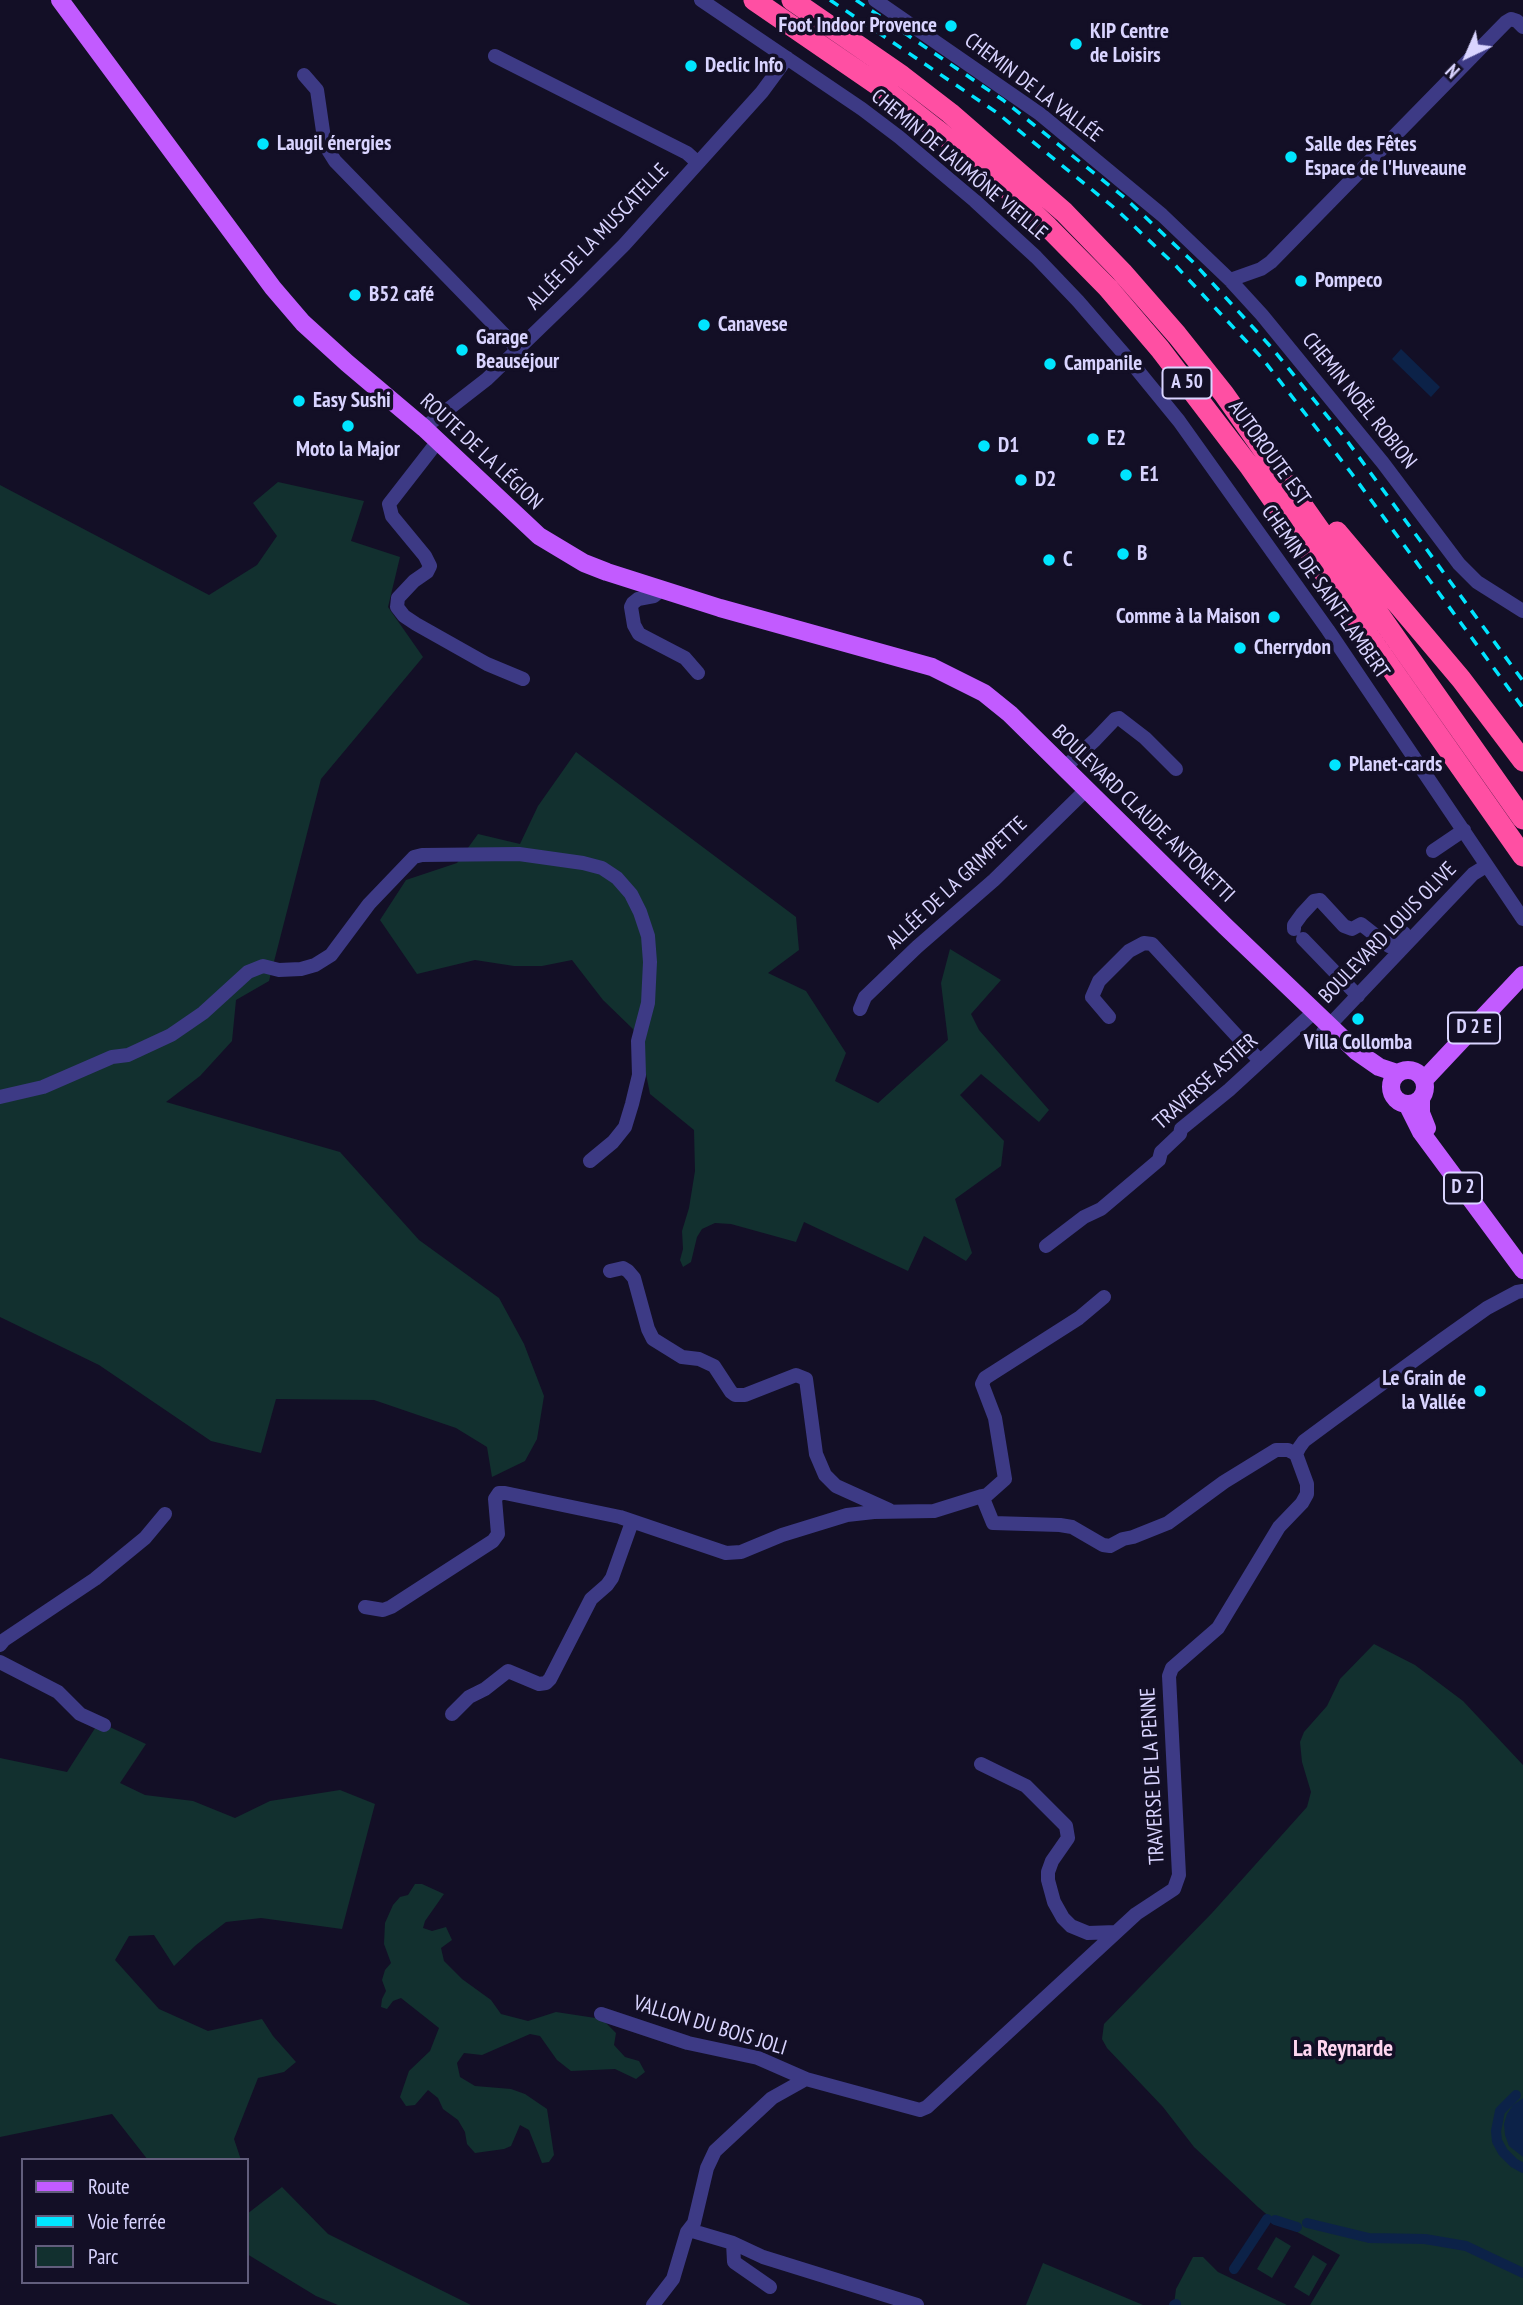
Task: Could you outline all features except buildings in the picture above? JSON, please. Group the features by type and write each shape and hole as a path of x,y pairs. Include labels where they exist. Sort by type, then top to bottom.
{"highway":[{"name":"AUTOROUTE EST","path":"754,0 880,87 942,134 1001,183 1108,288 1160,349 1250,467 1523,856"},
{"name":"AUTOROUTE EST","path":"792,0 902,76 950,113 1064,212 1122,272 1224,394 1523,818"},
{"path":"1224,394 1280,458 1345,542 1461,679 1523,761"}],"main road":[{"name":"ROUTE DE LA LÉGION","path":"60,0 303,323 424,428 539,536 584,562 661,590 932,667 984,693 1021,726"},
{"name":"BOULEVARD CLAUDE ANTONETTI","path":"1021,726 1234,934 1311,1014 1394,1080"},
{"name":"D 2 E","path":"1417,1094 1523,975"},
{"path":"1403,1070 1415,1071 1417,1094 1402,1103 1393,1096 1394,1080 1403,1070"},
{"name":"D 2","path":"1417,1094 1427,1129 1523,1257"},
{"name":"D 2","path":"1417,1094 1421,1132 1523,1270"}],"street":[{"name":"CHEMIN DE L'AUMÔNE VIEILLE","path":"701,0 862,109 934,166 1036,257 1078,302"},
{"name":"CHEMIN DE LA VALLÉE","path":"875,0 1040,114 1162,215"},
{"path":"1230,280 1261,269 1271,262 1506,22 1511,19 1520,24"},
{"path":"495,56 687,153 698,163"},
{"name":"ALLÉE DE LA MUSCATELLE","path":"424,428 472,391 518,349 624,245 762,92 787,58"},
{"path":"304,75 317,90 325,145 335,161 518,349"},
{"name":"CHEMIN NOËL ROBION","path":"1162,215 1230,280 1262,315 1374,453 1459,564 1477,582 1523,611"},
{"name":"CHEMIN DE SAINT-LAMBERT","path":"1078,302 1130,360 1179,421 1328,631 1523,919"},
{"path":"438,441 390,505 393,516 425,556 429,566 428,572 414,581 398,598 397,607 399,612 416,624 487,664 523,679"},
{"path":"661,590 654,596 632,603 634,625 639,634 685,658 698,673"},
{"path":"1064,768 1119,718 1145,738 1176,768"},
{"name":"ALLÉE DE LA GRIMPETTE","path":"860,1009 865,998 917,947 994,880 1086,790"},
{"path":"1433,851 1464,830"},
{"path":"0,1097 43,1087 111,1057 128,1055 171,1035 203,1013 248,972 263,966 279,970 301,969 314,965 331,955 369,904 414,857 519,854 602,868 617,878 631,894 648,936 648,1003 638,1041 639,1075 632,1104 625,1127 613,1142 590,1161"},
{"name":"BOULEVARD LOUIS OLIVE","path":"1326,1028 1473,874 1486,866"},
{"path":"1358,996 1298,934 1294,925 1302,914 1314,901 1320,900 1344,926 1352,929 1361,923 1389,946 1410,926 1419,929"},
{"path":"1109,1017 1092,997 1099,981 1129,951 1144,943 1152,944 1261,1061"},
{"name":"TRAVERSE ASTIER","path":"1045,1246 1095,1210 1101,1209 1159,1160 1161,1152 1180,1134 1181,1129 1311,1014"},
{"path":"610,1271 623,1268 634,1278 653,1339 682,1357 699,1359 714,1366 735,1395 745,1395 796,1375 806,1379 816,1454 825,1475 836,1486 894,1512"},
{"path":"982,1496 993,1523 1072,1527 1103,1545 1110,1546 1168,1523 1224,1482 1276,1450 1288,1450 1296,1454 1304,1441 1406,1365 1481,1312 1520,1292 1523,1278"},
{"path":"365,1607 383,1610 391,1607 493,1541 498,1534 495,1499 499,1493 594,1511 726,1553 741,1552 782,1535 847,1515 934,1511 987,1495 1005,1479 996,1418 982,1384 985,1378 1085,1314 1104,1297"},
{"name":"TRAVERSE DE LA PENNE","path":"806,2079 920,2110 927,2107 1116,1932 1154,1900 1174,1889 1179,1875 1169,1676 1172,1668 1218,1628 1279,1527 1303,1503 1307,1484 1296,1454"},
{"path":"0,1645 94,1579 145,1538 165,1514"},
{"path":"453,1714 468,1698 508,1671 539,1684 550,1679 591,1600 612,1578 632,1522"},
{"path":"0,1662 58,1692 80,1714 104,1725"},
{"path":"981,1764 1026,1786 1066,1826 1068,1838 1052,1860 1048,1871 1054,1902 1063,1919 1070,1926 1088,1933 1116,1932"},
{"name":"VALLON DU BOIS JOLI","path":"601,2014 688,2043 758,2058 806,2079"},
{"path":"653,2305 673,2279 689,2230 694,2223 707,2168 715,2151 772,2098 806,2079"},
{"path":"689,2230 733,2243 763,2257 917,2305"},
{"path":"733,2243 745,2243 852,2275"},
{"path":"733,2243 734,2262 770,2287"}],"green space":[{"path":"278,482 364,501 351,541 400,557 388,607 423,657 321,779 269,981 236,1000 232,1041 200,1076 166,1102 340,1152 419,1240 499,1298 524,1344 544,1396 537,1439 525,1461 492,1477 487,1447 456,1428 374,1400 276,1399 261,1453 211,1441 99,1365 0,1317 0,485 209,595 257,565 277,536 253,503"},
{"path":"576,752 796,917 799,950 768,973 806,991 846,1053 835,1081 878,1103 948,1040 941,983 950,949 1001,980 971,1014 979,1030 1049,1110 1039,1122 981,1074 960,1095 1004,1141 1001,1166 955,1199 972,1253 966,1261 924,1236 908,1271 804,1222 796,1242 731,1224 715,1223 702,1229 697,1237 691,1262 683,1267 680,1260 683,1249 682,1231 695,1171 694,1130 650,1094 641,1049 633,1029 603,1000 572,960 542,966 514,966 475,960 417,974 380,920 406,880 457,863 478,834 520,844 538,806"},
{"path":"1374,1644 1415,1665 1463,1701 1523,1765 1523,2305 1310,2305 1340,2255 1271,2218 1258,2207 1194,2147 1163,2107 1107,2048 1102,2039 1104,2024 1212,1913 1307,1807 1311,1792 1302,1762 1300,1742 1304,1732 1327,1706 1340,1679"},
{"path":"99,1722 146,1744 120,1783 145,1795 193,1801 235,1818 270,1801 340,1790 375,1804 342,1929 261,1918 226,1922 174,1966 154,1935 129,1936 115,1960 159,2009 208,2031 262,2019 296,2062 284,2072 258,2078 234,2139 240,2158 146,2158 112,2114 0,2137 0,1758 67,1772"},
{"path":"415,1884 422,1884 444,1894 423,1928 432,1931 446,1927 452,1940 441,1948 444,1961 462,1979 491,2000 501,2014 528,2021 556,2012 602,2019 616,2033 614,2045 625,2057 639,2061 645,2072 636,2079 615,2069 571,2071 557,2060 540,2036 530,2034 482,2055 464,2053 457,2063 460,2077 475,2086 511,2089 525,2094 547,2109 554,2155 549,2162 542,2163 529,2130 520,2125 511,2146 475,2153 467,2144 465,2132 458,2120 443,2109 438,2098 428,2090 415,2105 406,2106 400,2097 409,2071 430,2051 439,2028 401,1998 393,2001 387,2009 381,2007 386,1991 382,1980 391,1963 384,1944 385,1923 393,1905 400,1897 408,1895"},
{"path":"282,2187 328,2234 471,2305 338,2305 316,2296 248,2255 248,2213"},
{"path":"1276,2237 1291,2246 1272,2278 1257,2269"},
{"path":"1313,2255 1327,2264 1309,2296 1294,2287"},
{"path":"1193,2257 1203,2257 1218,2272 1287,2305 1174,2305 1176,2289"},
{"path":"1043,2263 1098,2286 1143,2305 1026,2305"}],"water":[{"path":"1401,349 1440,387 1431,397 1392,359"},
{"path":"1523,2098 1523,2157 1509,2146 1504,2124 1513,2105"}],"waterway":[{"path":"1516,2095 1500,2111 1496,2131 1497,2141 1503,2152 1523,2168"},
{"path":"1234,2269 1267,2219"},
{"path":"1275,2220 1297,2227"},
{"path":"1307,2223 1369,2238 1425,2239 1466,2246 1523,2273"}],"railway":[{"path":"830,0 996,112 1117,210 1175,265 1262,358 1352,474 1523,708"},
{"path":"856,0 1003,100 1125,198 1193,262 1271,347 1345,438 1523,681"}],"place":[{"name":"Foot Indoor Provence","path":"951,26"},
{"name":"KIP Centre de Loisirs","path":"1076,44"},
{"name":"Declic Info","path":"691,66"},
{"name":"Laugil énergies","path":"263,144"},
{"name":"Salle des Fêtes Espace de l'Huveaune","path":"1291,157"},
{"name":"Pompeco","path":"1301,281"},
{"name":"B52 café","path":"355,295"},
{"name":"Canavese","path":"704,325"},
{"name":"Garage Beauséjour","path":"462,350"},
{"name":"Campanile","path":"1050,364"},
{"name":"Easy Sushi","path":"299,401"},
{"name":"Moto la Major","path":"348,426"},
{"name":"E2","path":"1093,439"},
{"name":"D1","path":"984,446"},
{"name":"E1","path":"1126,475"},
{"name":"D2","path":"1021,480"},
{"name":"B","path":"1123,554"},
{"name":"C","path":"1049,560"},
{"name":"Comme à la Maison","path":"1274,617"},
{"name":"Cherrydon","path":"1240,648"},
{"name":"Planet-cards","path":"1335,765"},
{"name":"Villa Collomba","path":"1358,1019"},
{"name":"Le Grain de la Vallée","path":"1480,1391"}],"district":[{"name":"La Reynarde","path":"1343,2049"}]}
